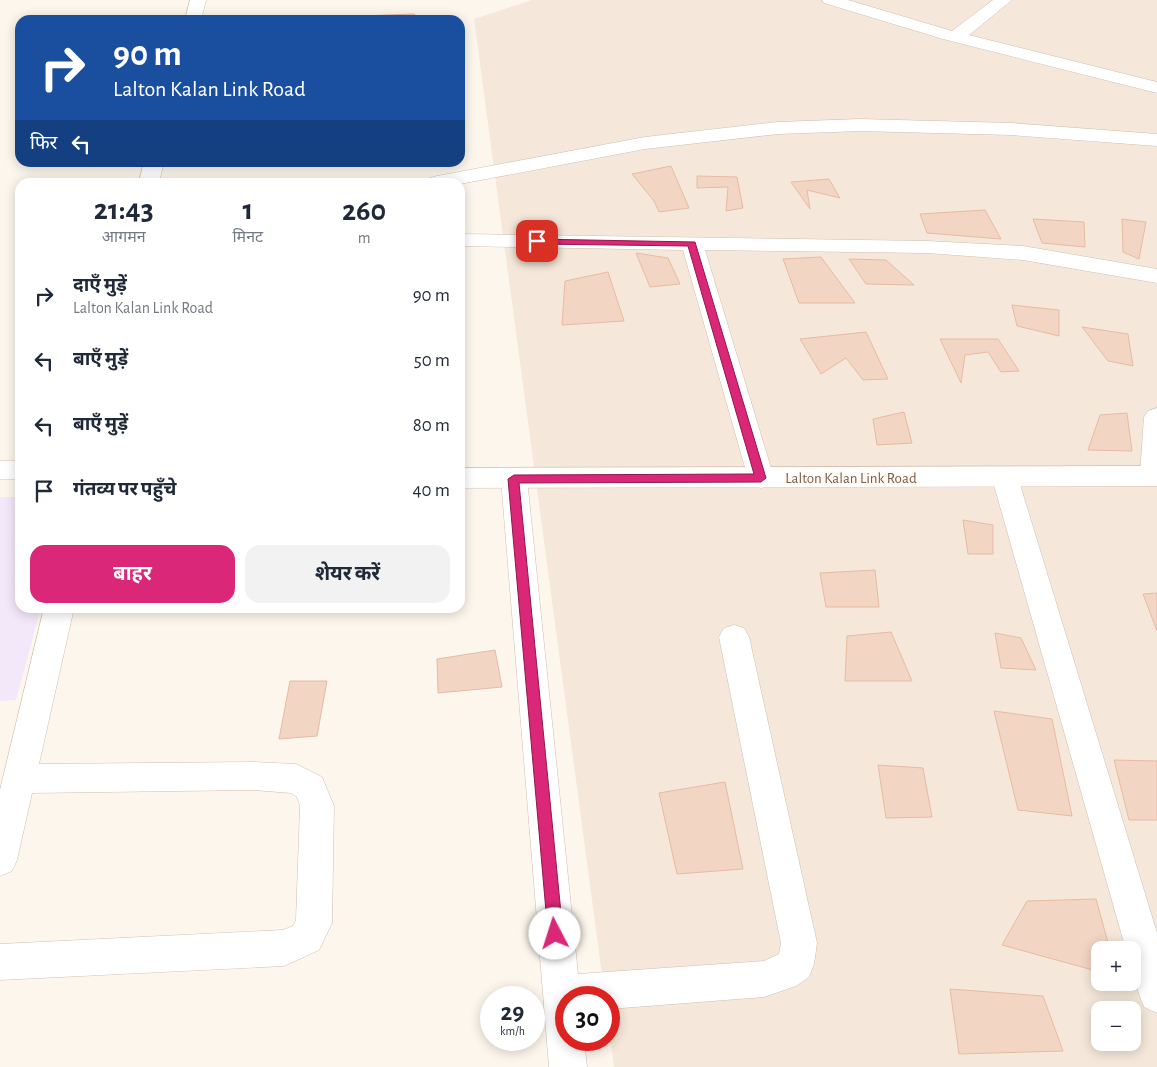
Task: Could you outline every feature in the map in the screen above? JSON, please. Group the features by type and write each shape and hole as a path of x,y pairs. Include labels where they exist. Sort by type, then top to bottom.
{"street":[{"path":"194,15 198,0"},
{"path":"830,0 956,36 1157,88"},
{"path":"956,36 1004,0"},
{"path":"458,178 645,143 785,127 860,125 1011,129 1157,140"},
{"path":"465,240 927,247 996,250 1157,276"},
{"path":"692,244 761,478"},
{"path":"1155,475 1157,417"},
{"path":"0,470 15,470"},
{"name":"Lalton Kalan Link Road","path":"465,478 1005,478 1155,475"},
{"path":"1005,478 1157,994"},
{"path":"514,479 560,986"},
{"path":"0,860 14,766 58,613"},
{"path":"620,990 764,979 783,974 796,964 798,943 734,638"},
{"path":"0,962 284,948 306,938 314,923 317,806 310,788 296,780 253,776 14,766"},
{"path":"566,1051 568,1067"}],"shaded area":[{"path":"532,0 1157,0 1157,1067 614,1067 612,1051 620,1051 620,986 604,986 474,19"},
{"path":"0,497 15,497 15,613 40,613 16,700 0,701"}],"building":[{"path":"671,166 689,208 659,212 654,201 632,174"},
{"path":"697,176 737,177 743,208 726,211 728,187 697,188"},
{"path":"829,179 840,198 807,190 810,209 791,182"},
{"path":"985,210 1001,239 927,233 920,214"},
{"path":"1033,219 1084,222 1085,247 1042,243"},
{"path":"1122,219 1146,222 1139,259 1123,252"},
{"path":"636,253 668,258 680,284 650,287"},
{"path":"821,257 855,303 799,303 783,259"},
{"path":"849,259 886,260 914,285 866,284"},
{"path":"608,272 624,321 562,325 565,281"},
{"path":"1012,305 1059,310 1059,336 1017,326"},
{"path":"1082,327 1128,334 1133,366 1108,361"},
{"path":"866,332 888,379 863,380 846,358 821,374 800,339"},
{"path":"940,339 998,339 1019,371 1001,372 988,352 965,355 961,383"},
{"path":"904,412 912,443 877,445 873,419"},
{"path":"1127,413 1132,451 1088,450 1100,415"},
{"path":"963,520 993,525 993,554 968,554"},
{"path":"875,570 879,607 826,607 820,573"},
{"path":"1157,593 1157,631 1143,594"},
{"path":"891,632 912,681 845,681 847,636"},
{"path":"995,633 1021,638 1036,670 1001,668"},
{"path":"495,650 502,687 438,693 437,659"},
{"path":"290,681 327,681 317,736 279,739"},
{"path":"994,711 1052,719 1072,816 1018,810"},
{"path":"1114,760 1157,761 1157,820 1129,820"},
{"path":"878,765 923,768 932,817 886,818"},
{"path":"725,782 743,869 677,874 659,793"},
{"path":"1096,899 1108,941 1091,941 1091,970 1002,945 1027,901"},
{"path":"950,989 1043,996 1063,1051 959,1054"}],"route":[{"path":"537,241 692,244 761,478 514,479 555,934"}]}
